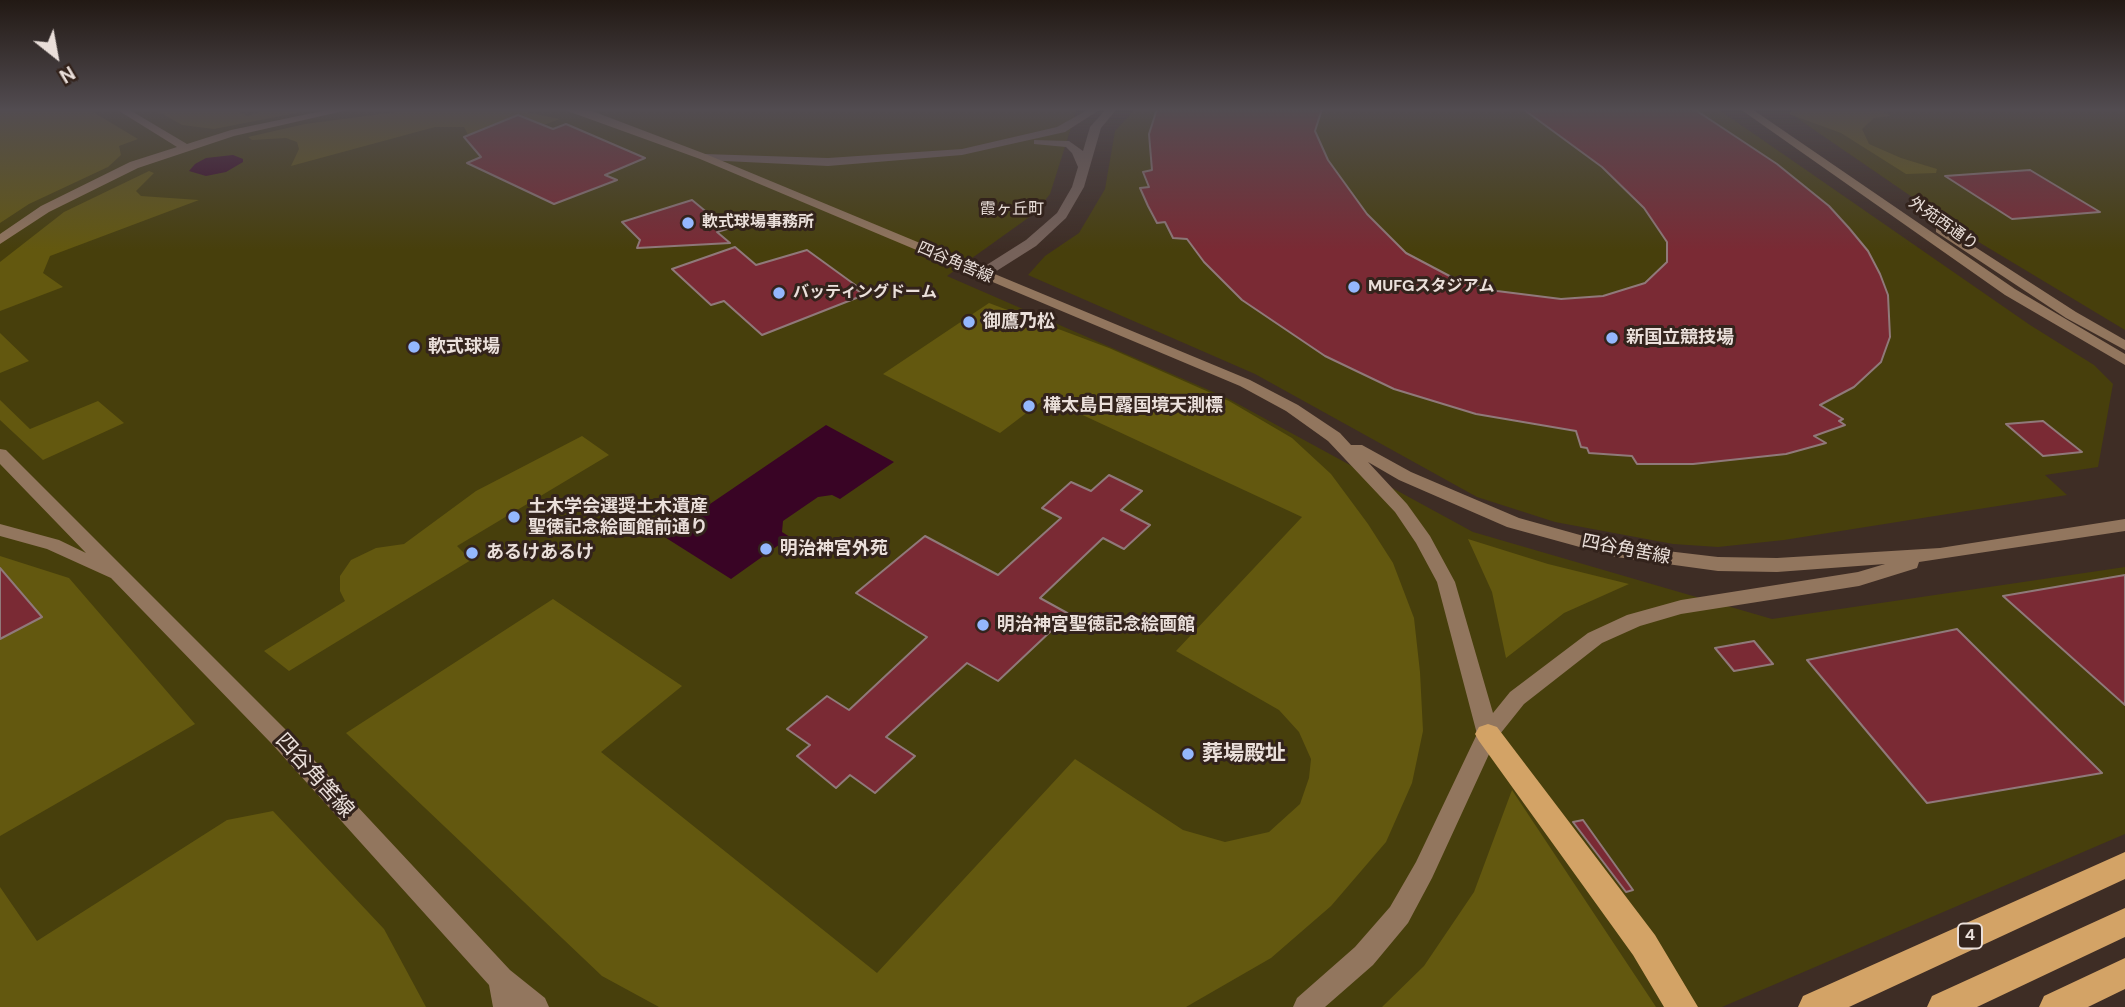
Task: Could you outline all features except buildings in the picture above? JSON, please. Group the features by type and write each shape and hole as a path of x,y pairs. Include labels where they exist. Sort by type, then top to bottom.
{"highway":[{"path":"1488,734 1644,945 1682,1007"},
{"name":"4","path":"1814,1007 2125,865"},
{"path":"1943,1007 2125,922"},
{"path":"2055,1007 2125,973"}],"main road":[{"path":"0,240 45,209 96,182 162,156"},
{"name":"外苑西通り","path":"1813,156 2010,292 2125,360"},
{"name":"外苑西通り","path":"1831,156 2051,302 2125,346"},
{"name":"四谷角筈線","path":"704,157 1245,383 1405,476 1513,523 1616,551 1718,564 1777,565 1940,554 2125,525"},
{"name":"四谷角筈線","path":"1334,437 1401,508 1424,540 1446,582 1488,734"},
{"name":"四谷角筈線","path":"0,454 279,737 501,979 536,1007"},
{"name":"四谷角筈線","path":"0,530 53,544 122,578"},
{"name":"四谷角筈線","path":"1306,1007 1364,956 1399,915 1424,870 1488,734 1517,698 1595,638 1634,620 1681,607 1859,579 1940,554"},
{"path":"501,979 506,1007"}],"street":[{"path":"704,157 828,162 908,156"},
{"path":"1078,156 1083,165"},
{"path":"982,274 1031,243 1055,222 1072,202 1086,156"}],"shaded area":[{"name":"明治神宮外苑","path":"0,156 1062,156 1050,194 1035,213 947,276 1227,398 1473,532 1772,619 2125,567 2125,834 1722,1007 0,1007"},
{"path":"0,156 120,156 108,167 29,204 0,223"},
{"path":"235,156 243,159 243,162 226,172 206,176 189,171 206,158"},
{"path":"296,156 328,156 291,166"},
{"name":"新国立競技場","path":"1111,156 1786,156 2030,325 2094,365 2113,384 2098,467 2045,475 2067,495 1784,540 1718,547 1673,544 1555,522 1477,497 1255,374 1028,275 1045,256 1079,233 1105,189"},
{"path":"1852,156 2125,156 2125,330 1972,238"},
{"path":"1877,156 1896,156 1937,169 1936,173 1906,174"},
{"path":"149,171 154,173 136,191 141,196 199,200 50,256 43,273 63,287 0,311 0,262 64,212"},
{"path":"989,303 1109,348 1229,401 1292,438 1331,474 1368,524 1393,563 1414,618 1420,672 1423,731 1412,783 1386,842 1331,906 1271,958 1186,1007 659,1007 602,976 346,733 553,599 682,686 601,752 877,973 1075,759 1183,830 1225,842 1269,832 1300,804 1309,778 1311,759 1299,732 1279,710 1176,651 1302,517 1046,398 1000,433 883,374"},
{"path":"0,333 29,361 0,373"},
{"path":"0,400 30,429 98,401 124,423 43,460 0,420"},
{"path":"826,425 894,462 840,499 832,495 818,497 783,521 782,532 790,537 731,579 663,536"},
{"path":"582,436 609,455 457,546 471,560 289,671 264,651 345,601 340,591 340,576 351,560 376,548 404,544 476,491"},
{"path":"1468,539 1548,564 1629,584 1564,613 1506,658 1492,592"},
{"path":"0,556 69,578 195,724 0,836"},
{"path":"1512,790 1656,1007 1382,1007 1424,966 1474,892"},
{"path":"273,811 384,929 426,1007 0,1007 0,887 37,941 227,820"}],"place":[{"name":"軟式球場事務所","path":"688,223"},
{"name":"MUFGスタジアム","path":"1354,287"},
{"name":"バッティングドーム","path":"779,293"},
{"name":"御鷹乃松","path":"969,322"},
{"name":"新国立競技場","path":"1612,338"},
{"name":"軟式球場","path":"414,347"},
{"name":"樺太島日露国境天測標","path":"1029,406"},
{"name":"土木学会選奨土木遺産 聖徳記念絵画館前通り","path":"514,517"},
{"name":"明治神宮外苑","path":"766,549"},
{"name":"あるけあるけ","path":"472,553"},
{"name":"明治神宮聖徳記念絵画館","path":"983,625"},
{"name":"葬場殿址","path":"1188,754"}],"district":[{"name":"霞ヶ丘町","path":"1012,210"}]}
